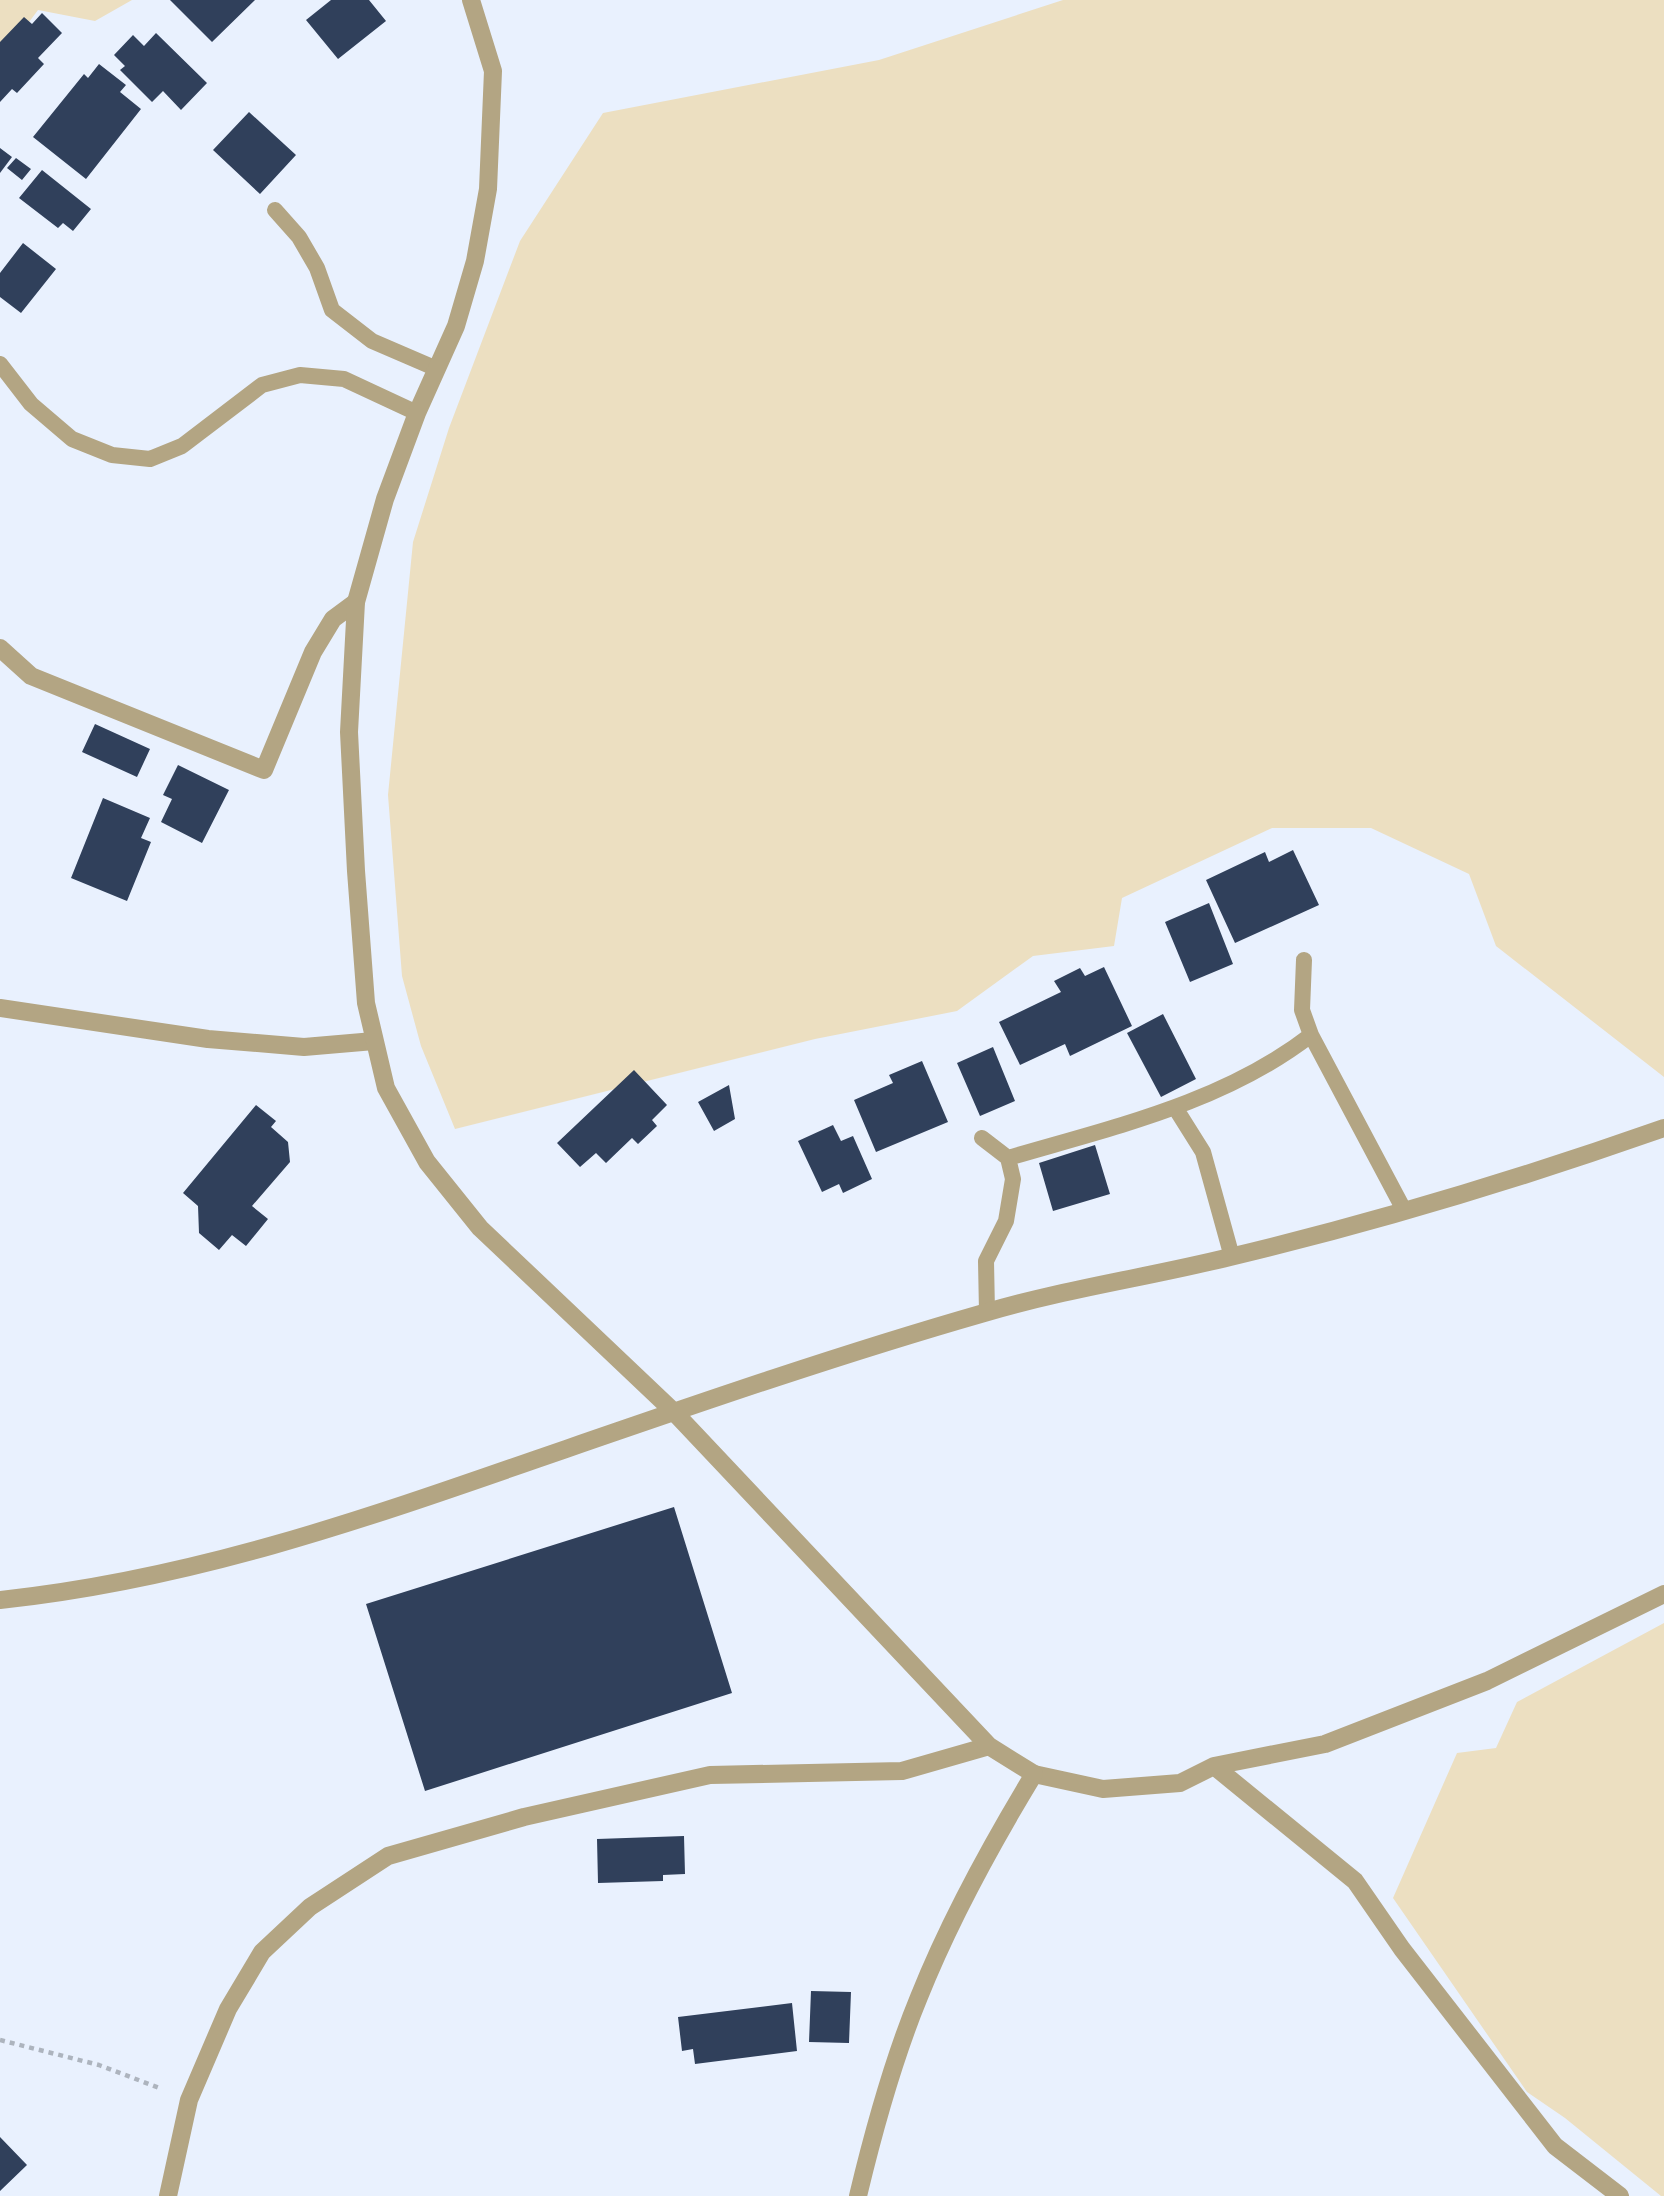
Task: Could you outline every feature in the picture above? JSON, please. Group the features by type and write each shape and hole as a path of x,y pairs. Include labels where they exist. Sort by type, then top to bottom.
{"street":[{"path":"471,0 493,71 488,188 475,261 456,326 417,413 385,499 356,602 349,732 366,1003 386,1088 427,1162 480,1228 674,1412 989,1746 1034,1773 1103,1789 1180,1783 1214,1766 1325,1744 1487,1681 1664,1594"},
{"path":"0,648 31,676 264,770 313,652 333,619 356,602"},
{"path":"0,1008 208,1039 304,1047 374,1041"},
{"path":"0,1600 170,1574 341,1528 674,1412 987,1312 1233,1257 1573,1160 1664,1128"},
{"path":"168,2196 189,2100 228,2009 262,1952 310,1907 388,1856 524,1817 710,1775 902,1771 989,1746"},
{"path":"1214,1766 1355,1881 1402,1950 1555,2146 1620,2196"},
{"path":"858,2196 889,2085 919,1997 989,1848 1034,1773"}],"lane":[{"path":"275,211 305,247 317,268 332,310 372,341 436,369"},
{"path":"0,364 31,404 72,439 112,455 150,459 182,446 262,385 300,375 344,379 417,413"},
{"path":"1304,960 1302,1010 1311,1035 1404,1210"},
{"path":"1008,1158 1176,1108 1275,1063 1311,1035"},
{"path":"1176,1108 1203,1152 1233,1257"},
{"path":"982,1138 1008,1158 1013,1179 1006,1221 986,1261 987,1312"}],"path":[{"path":"0,2040 99,2065 189,2100"}],"shaded area":[{"path":"0,0 132,0 95,21 38,10 0,61"},
{"path":"1063,0 1664,0 1664,1077 1496,946 1469,874 1371,828 1272,828 1122,898 1114,946 1033,956 957,1011 815,1039 455,1129 421,1046 402,976 388,795 413,542 449,428 520,241 603,113 879,60"},
{"path":"1664,1623 1664,2196 1661,2196 1565,2118 1527,2092 1393,1898 1457,1753 1496,1748 1517,1702"}],"building":[{"path":"170,0 255,0 212,42"},
{"path":"331,0 369,0 386,21 338,59 306,20"},
{"path":"42,13 62,33 38,58 44,64 17,93 12,89 0,102 0,42 24,17 32,24"},
{"path":"156,33 207,83 181,110 163,91 152,102 120,70 125,66 114,55 133,35 144,46"},
{"path":"99,64 126,85 120,92 141,109 86,179 33,137 84,74 88,78"},
{"path":"249,112 296,155 260,194 213,150"},
{"path":"0,148 12,157 0,173"},
{"path":"16,158 31,169 22,180 7,168"},
{"path":"42,170 91,209 73,231 63,223 58,228 19,198"},
{"path":"23,243 56,269 21,313 0,297 0,273"},
{"path":"95,724 150,749 137,777 82,752"},
{"path":"178,765 229,790 202,843 161,822 172,799 163,795"},
{"path":"103,798 150,818 141,838 151,842 127,901 71,878"},
{"path":"1293,850 1319,905 1235,943 1206,880 1265,852 1269,862"},
{"path":"1209,903 1233,964 1190,982 1165,922"},
{"path":"1104,967 1132,1026 1070,1056 1065,1044 1020,1065 999,1022 1061,992 1054,981 1080,968 1085,976"},
{"path":"1163,1014 1196,1079 1161,1097 1127,1033"},
{"path":"993,1047 1015,1101 980,1116 957,1063"},
{"path":"922,1061 948,1122 876,1152 854,1100 893,1083 889,1075"},
{"path":"634,1070 667,1105 652,1120 657,1126 638,1144 632,1138 606,1163 596,1153 580,1167 557,1143"},
{"path":"729,1085 735,1119 714,1131 698,1102"},
{"path":"256,1105 276,1121 271,1127 288,1142 290,1162 252,1206 268,1219 246,1246 232,1235 219,1250 199,1233 198,1206 183,1193"},
{"path":"833,1125 841,1141 853,1136 872,1179 843,1193 839,1184 822,1192 798,1141"},
{"path":"1095,1145 1110,1194 1053,1211 1039,1163"},
{"path":"674,1507 732,1693 425,1791 366,1604"},
{"path":"684,1836 685,1874 663,1875 663,1881 598,1883 597,1839"},
{"path":"811,1991 851,1992 849,2043 809,2042"},
{"path":"792,2003 797,2051 695,2064 693,2049 682,2051 678,2017"},
{"path":"0,2137 27,2165 0,2191"}]}
